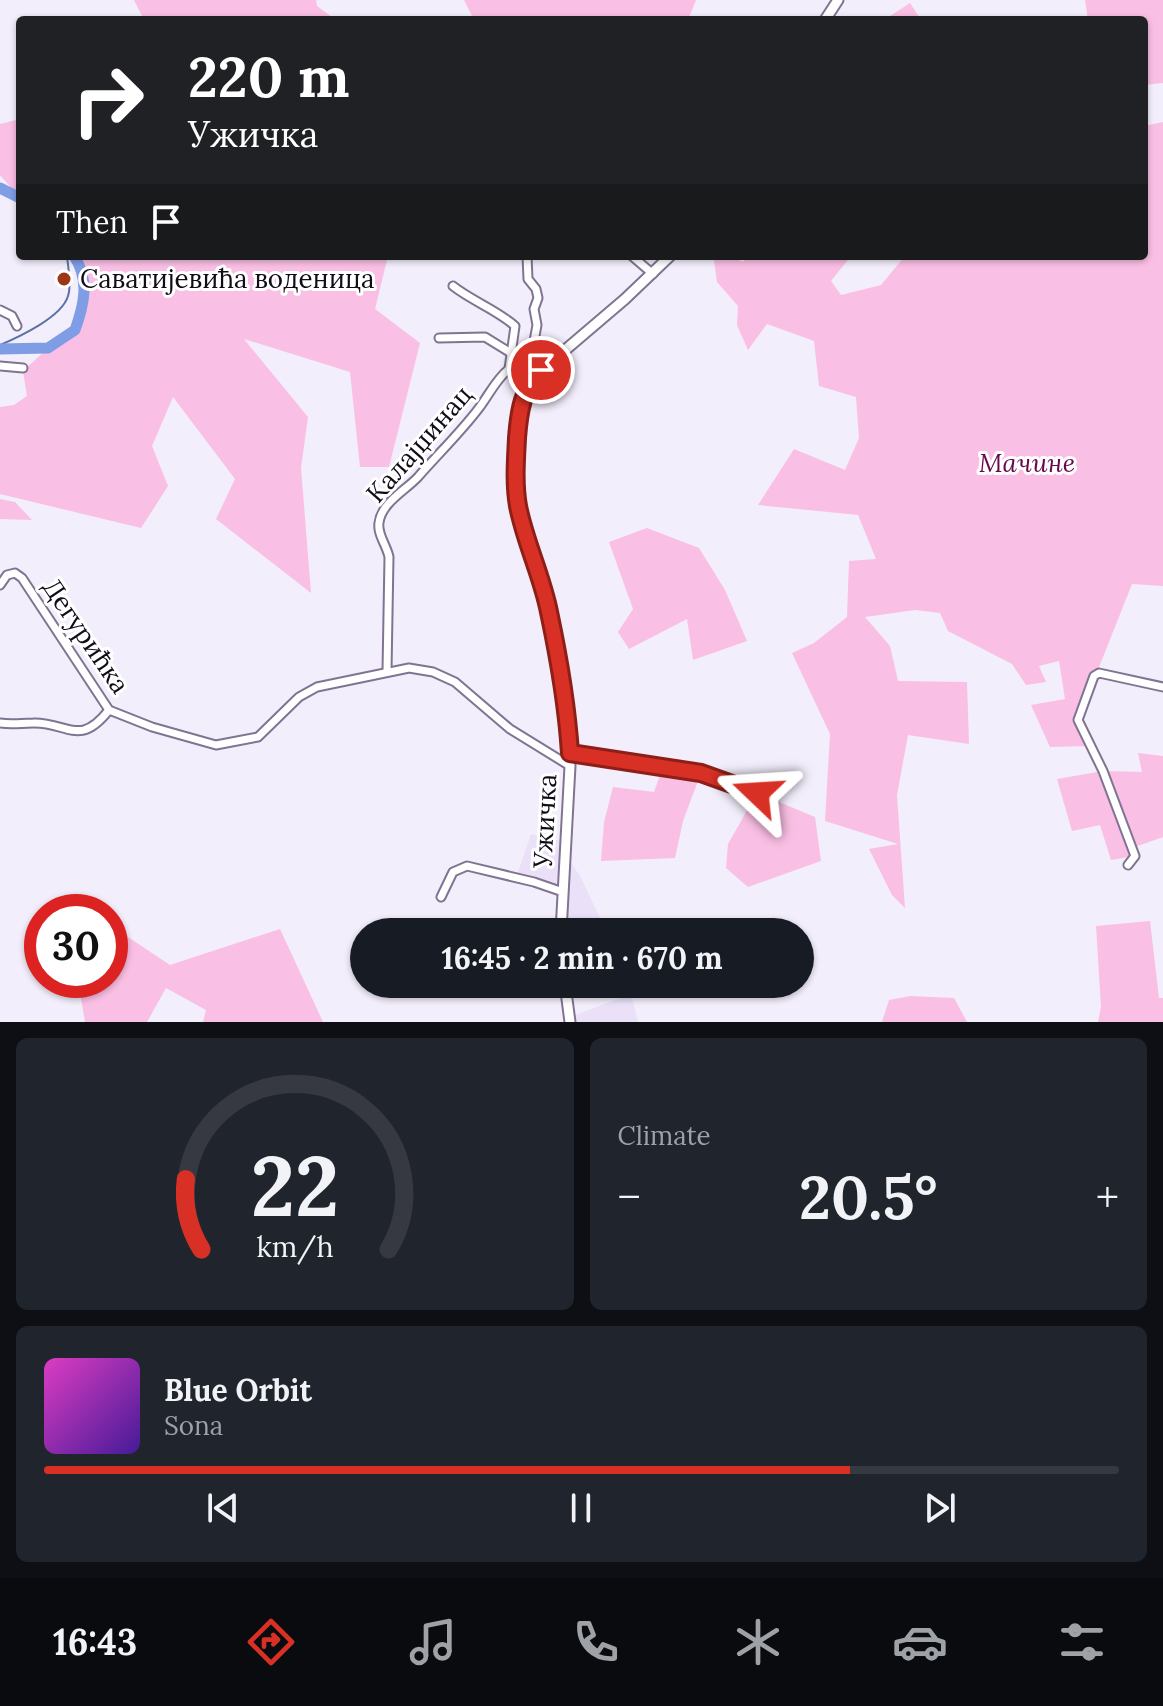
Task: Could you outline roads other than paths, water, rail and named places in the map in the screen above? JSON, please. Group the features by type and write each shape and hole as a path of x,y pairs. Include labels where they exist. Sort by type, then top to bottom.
{"main road":[{"name":"Ужичка","path":"562,918 570,766 567,713 549,611 518,503 515,468 518,423 528,387 541,370 666,260"},
{"path":"567,998 570,1022"}],"street":[{"path":"527,260 528,279 536,289 538,298 534,309 537,325 532,352 541,370"},
{"path":"637,260 653,274"},
{"path":"453,286 515,326 509,369 528,387"},
{"path":"0,310 12,316 17,326"},
{"path":"439,338 485,337 511,353"},
{"path":"0,366 23,368"},
{"name":"Калајџинац","path":"387,671 389,557 378,521 388,504 480,408 509,369"},
{"name":"Дегурићка","path":"0,585 7,575 15,573 22,578 109,710 152,727 216,745 258,737 299,697 317,687 409,668 433,672 455,682 510,729 570,766"},
{"path":"1128,865 1135,856 1103,771 1078,720 1094,676 1099,673 1163,687"},
{"path":"0,723 17,725 34,722 76,732 97,725 109,710"},
{"path":"570,753 701,773 770,798"},
{"path":"441,897 453,872 467,866 563,892"}],"waterway":[{"path":"0,188 16,196"},
{"path":"0,345 39,325 64,304 70,286 67,260"},
{"path":"0,349 48,348 75,330 84,293 82,274 76,260"}],"place":[{"name":"Саватијевића воденица","path":"64,279"}],"park label":[{"name":"Мачине","path":"1027,463"}]}
